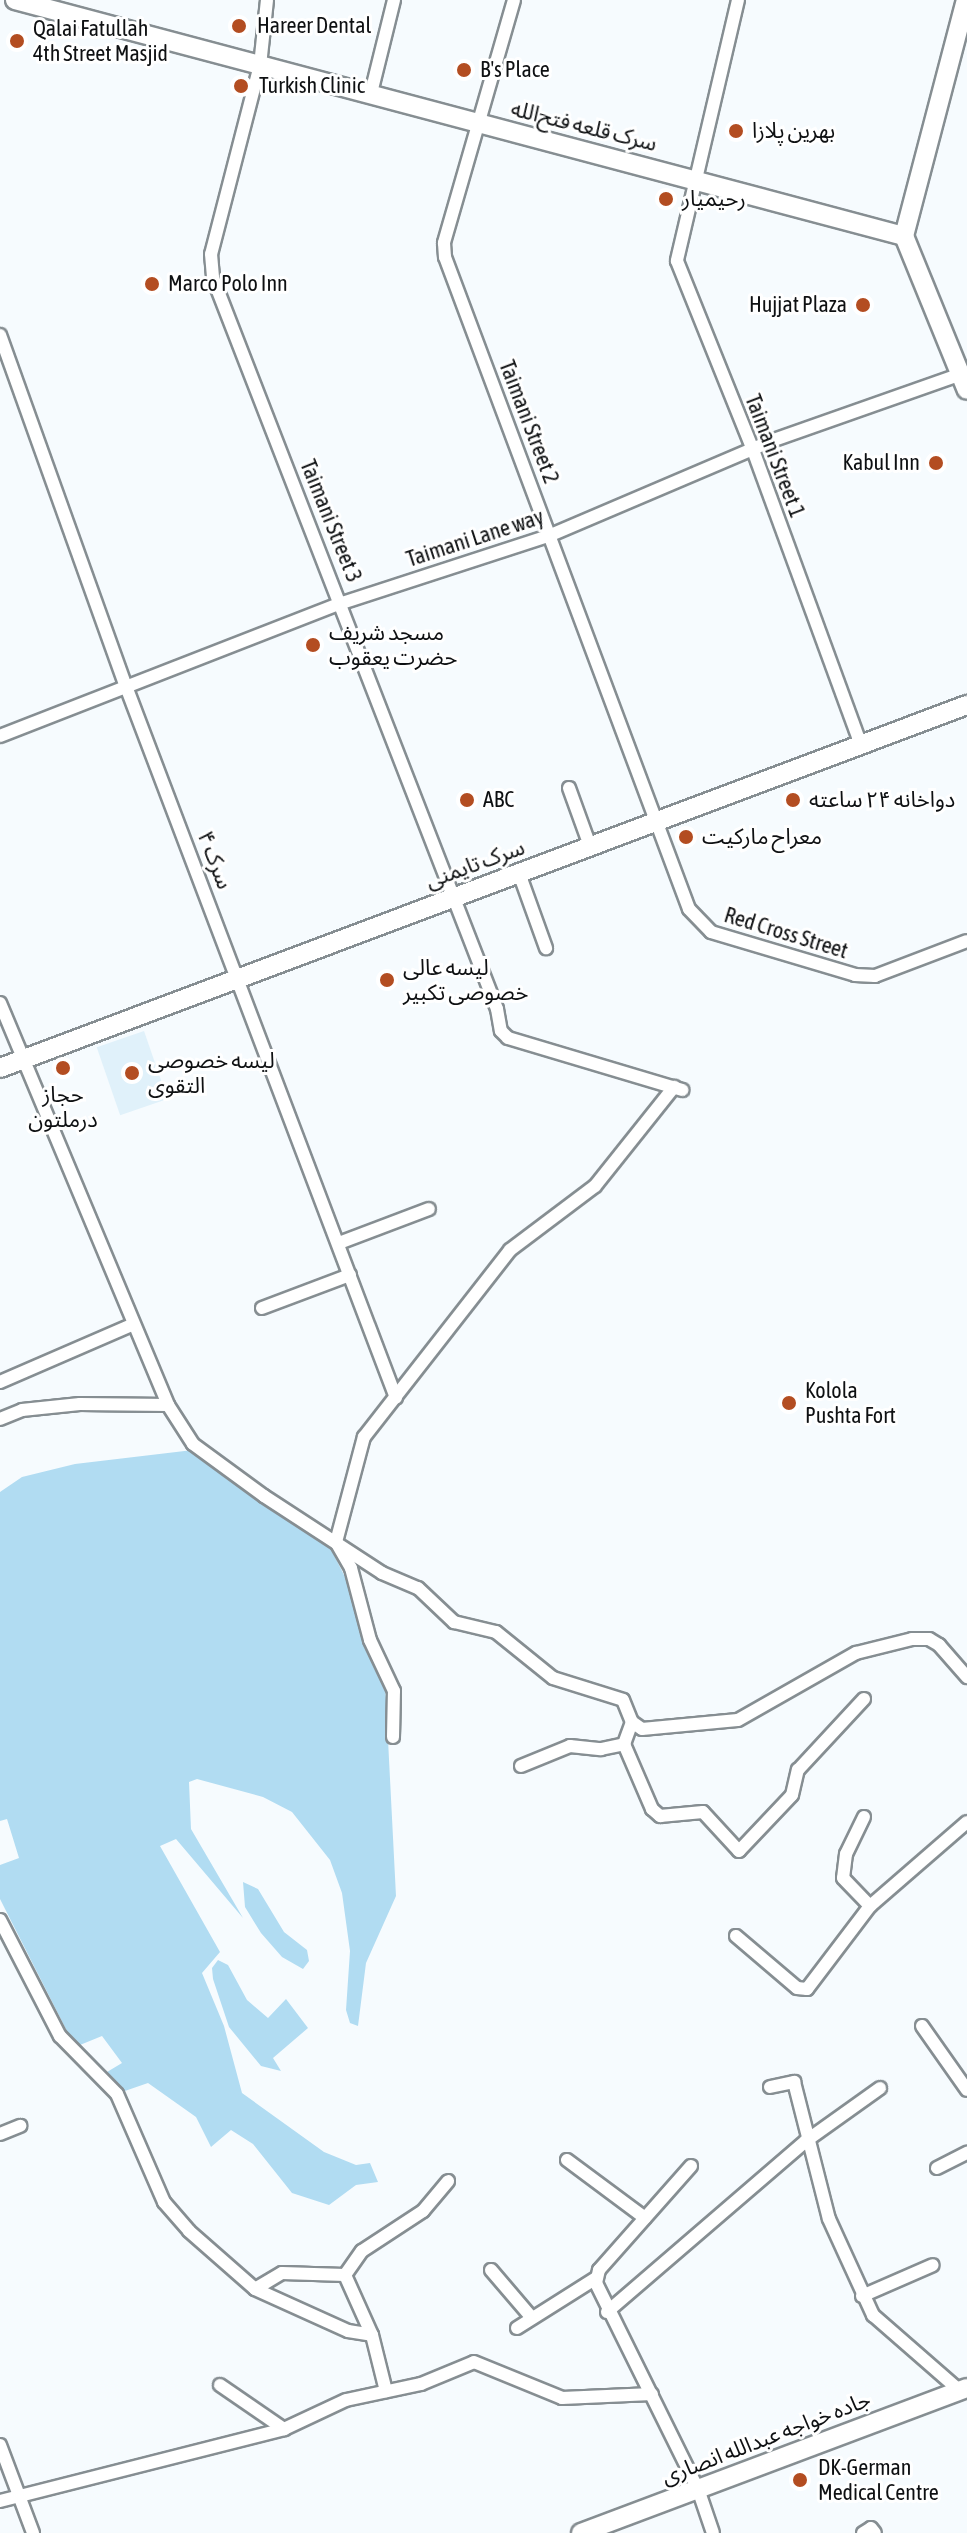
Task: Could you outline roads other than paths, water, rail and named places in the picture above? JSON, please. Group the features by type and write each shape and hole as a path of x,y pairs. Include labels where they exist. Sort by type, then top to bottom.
{"main road":[{"name":"سرک قلعه فتح‌الله","path":"15,0 904,236"},
{"path":"964,382 904,236 966,0"},
{"name":"سرک تایمنی","path":"0,1068 238,975 967,705"},
{"name":"جاده خواجه عبدالله انصاری","path":"581,2533 964,2389"}],"street":[{"name":"Taimani Street 3","path":"267,0 260,65 211,254 213,278 342,603 504,1035 678,1088 595,1186 510,1250 396,1398"},
{"path":"371,93 394,0"},
{"name":"Taimani Street 2","path":"514,0 481,124 444,243 445,257 657,821"},
{"name":"Taimani Street 1","path":"738,0 692,179 677,261 753,450 861,745"},
{"name":"سرک ۴","path":"0,335 127,689 396,1398"},
{"name":"Taimani Lane way","path":"0,736 342,603 551,535 753,450 964,382"},
{"path":"569,788 590,846"},
{"name":"Red Cross Street","path":"657,821 689,909 711,932 855,975 875,976 967,941"},
{"path":"519,873 546,948"},
{"path":"0,1003 132,1325 168,1405 193,1444 382,1573 418,1588 454,1622 501,1635 553,1678 623,1700 632,1722 642,1729 704,1720 728,1723 856,1653 912,1639 929,1639 939,1645 967,1677"},
{"path":"339,1243 429,1209"},
{"path":"262,1308 350,1275"},
{"path":"0,1382 132,1325"},
{"path":"393,1737 394,1691 370,1640 351,1568 336,1542 364,1437 396,1398"},
{"path":"0,1419 22,1410 80,1404 168,1405"},
{"path":"632,1722 624,1744 657,1814 703,1812 739,1851 792,1795 798,1770 864,1699"},
{"path":"521,1766 570,1746 601,1749 624,1744"},
{"path":"864,1817 846,1854 843,1878 870,1906"},
{"path":"736,1936 802,1991 870,1906 967,1822"},
{"path":"0,1920 60,2036 117,2094 164,2202 255,2289 348,2331 372,2335"},
{"path":"922,2026 967,2090"},
{"path":"770,2087 794,2082 806,2141 829,2219 873,2315 964,2389"},
{"path":"607,2312 806,2141 880,2088"},
{"path":"0,2134 20,2126"},
{"path":"937,2168 967,2153"},
{"path":"567,2160 645,2218"},
{"path":"517,2328 596,2278 691,2166"},
{"path":"345,2275 362,2251 423,2211 448,2181"},
{"path":"862,2296 933,2265"},
{"path":"491,2270 532,2318"},
{"path":"255,2289 282,2273 345,2275"},
{"path":"345,2275 372,2335 386,2391"},
{"path":"596,2278 607,2312 652,2394 698,2489 713,2533"},
{"path":"0,2501 284,2429 346,2400 421,2384 474,2362 562,2398 652,2394"},
{"path":"220,2385 284,2429"},
{"path":"0,2445 33,2533"},
{"path":"863,2533 871,2528 875,2533"}],"place":[{"name":"Hareer Dental","path":"239,26"},
{"name":"Qalai Fatullah 4th Street Masjid","path":"17,41"},
{"name":"B's Place","path":"464,70"},
{"name":"Turkish Clinic","path":"241,86"},
{"name":"بهرین پلازا","path":"736,131"},
{"name":"رحیمیار","path":"666,199"},
{"name":"Marco Polo Inn","path":"152,284"},
{"name":"Hujjat Plaza","path":"863,305"},
{"name":"Kabul Inn","path":"936,463"},
{"name":"مسجد شریف حضرت یعقوب","path":"313,645"},
{"name":"ABC","path":"467,800"},
{"name":"دواخانه ۲۴ ساعته","path":"793,800"},
{"name":"معراح مارکیت","path":"686,837"},
{"name":"لیسه عالی خصوصی تکبیر","path":"387,980"},
{"name":"حجاز درملتون","path":"63,1068"},
{"name":"لیسه خصوصی التقوی","path":"132,1073"},
{"name":"Kolola Pushta Fort","path":"789,1403"},
{"name":"DK-German Medical Centre","path":"800,2480"}]}
